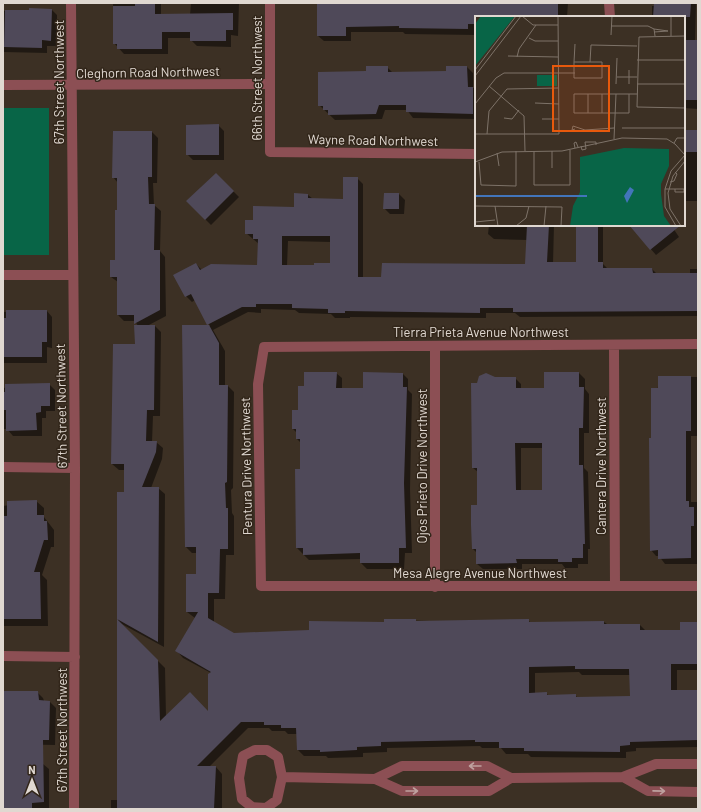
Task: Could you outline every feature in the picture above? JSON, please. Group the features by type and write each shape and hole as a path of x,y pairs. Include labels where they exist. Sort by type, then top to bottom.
{"street":[{"name":"67th Street Northwest","path":"71,3 75,468 74,809"},
{"name":"66th Street Northwest","path":"270,3 270,152"},
{"path":"609,3 610,16"},
{"name":"Cleghorn Road Northwest","path":"3,85 72,86 270,84"},
{"name":"Wayne Road Northwest","path":"270,152 475,154"},
{"path":"3,275 73,275"},
{"name":"Tierra Prieta Avenue Northwest","path":"264,347 698,344"},
{"name":"Cantera Drive Northwest","path":"614,345 615,586"},
{"name":"Ojos Prieto Drive Northwest","path":"435,346 435,587"},
{"name":"Pentura Drive Northwest","path":"261,586 258,384 264,347"},
{"path":"3,467 75,468"},
{"name":"Mesa Alegre Avenue Northwest","path":"261,586 698,586"},
{"path":"3,656 75,657"},
{"path":"255,750 267,750 278,757 282,777 277,800 266,808 252,807 242,799 239,778 243,756 255,750"},
{"path":"375,779 402,766 487,766 511,778 623,777 656,764 698,764"},
{"path":"282,777 375,779 402,791 489,791 511,778"},
{"path":"623,777 648,791 698,792"}],"green space":[{"path":"3,108 49,108 49,255 3,255"}],"building":[{"path":"135,3 155,3 155,14 233,13 233,30 226,30 226,41 190,41 190,32 162,32 162,49 117,49 117,44 113,44 113,6 135,6"},
{"path":"317,3 558,3 558,16 475,16 475,24 468,24 468,29 399,28 399,26 346,27 346,36 317,36"},
{"path":"654,3 691,3 690,17 653,16"},
{"path":"29,8 52,9 51,41 42,40 42,48 4,47 5,10 29,10"},
{"path":"685,40 698,40 698,100 685,100"},
{"path":"366,66 388,66 388,72 446,71 446,66 467,66 468,87 473,87 473,114 406,112 406,105 379,105 376,114 328,115 328,110 323,110 323,106 318,106 318,72 366,71"},
{"path":"219,124 219,155 186,155 186,125"},
{"path":"685,130 698,130 698,152 685,152"},
{"path":"113,131 152,131 152,177 148,177 149,204 155,204 154,250 160,250 160,310 134,324 134,315 117,315 117,277 110,277 110,260 115,260 115,210 117,210 117,178 112,178"},
{"path":"216,173 234,191 205,220 186,201"},
{"path":"343,177 358,177 358,277 381,277 382,263 525,264 527,226 549,226 547,262 576,262 576,226 598,226 598,262 603,262 603,268 652,268 653,273 698,273 698,311 513,312 513,308 480,308 480,313 345,311 345,313 328,313 328,309 292,308 292,304 256,304 256,307 242,307 207,325 191,294 185,297 173,275 196,263 200,270 211,264 257,265 258,239 253,239 253,234 245,234 245,220 253,220 253,206 294,207 294,193 308,194 308,198 343,199","holes":["282,236 330,236 330,263 314,263 314,265 282,265"]},
{"path":"384,193 399,193 399,209 383,209"},
{"path":"630,226 680,226 650,250"},
{"path":"6,310 47,310 47,342 42,342 42,357 3,357 3,318 6,318"},
{"path":"134,325 155,325 154,410 147,410 146,441 157,441 156,452 142,487 159,487 158,642 117,619 117,492 124,492 124,464 111,464 113,344 135,344"},
{"path":"182,325 209,325 219,343 219,385 228,385 227,482 225,483 226,508 228,508 228,549 220,549 219,593 208,593 208,618 234,633 309,630 309,621 384,622 384,619 416,619 416,621 529,619 529,622 604,621 604,624 640,624 640,630 680,630 680,622 698,622 698,664 671,664 671,690 698,690 698,740 630,742 630,745 620,746 620,752 524,751 524,748 499,748 499,742 475,742 475,740 381,742 381,746 357,747 357,750 320,752 320,750 297,750 296,728 281,728 281,725 264,725 264,722 241,722 197,766 216,766 214,809 117,809 117,619 158,660 160,721 190,692 208,711 208,674 211,672 175,651 198,612 186,612 186,574 196,574 196,547 185,547","holes":["575,666 575,669 629,669 630,696 576,697 576,694 547,695 547,692 529,693 529,667"]},
{"path":"304,372 337,372 336,388 363,388 363,372 403,373 403,387 407,387 404,483 406,548 399,548 399,563 360,563 360,553 303,555 303,548 296,548 295,469 300,469 300,439 296,439 296,429 292,429 292,410 298,410 298,386 304,386"},
{"path":"544,372 579,372 579,387 584,387 583,428 579,428 579,465 583,465 585,544 583,544 583,558 572,558 572,562 558,562 558,559 516,559 517,563 476,564 476,549 472,549 471,525 471,505 477,505 477,468 472,468 471,383 477,383 479,376 486,373 495,377 516,377 516,388 544,388","holes":["515,443 542,443 542,490 516,490"]},
{"path":"658,376 691,376 691,431 686,431 686,501 689,501 689,507 694,507 694,526 691,526 691,558 658,559 658,550 650,551 649,438 651,438 651,388 658,388"},
{"path":"50,383 50,406 41,406 41,412 36,413 37,430 6,431 6,410 3,410 3,392 5,392 5,384"},
{"path":"37,500 37,515 44,515 44,521 47,521 48,540 44,540 34,572 40,572 41,619 3,619 3,516 7,516 7,501"},
{"path":"3,691 38,691 39,700 50,701 49,740 43,740 44,802 32,803 32,809 3,809"}]}
